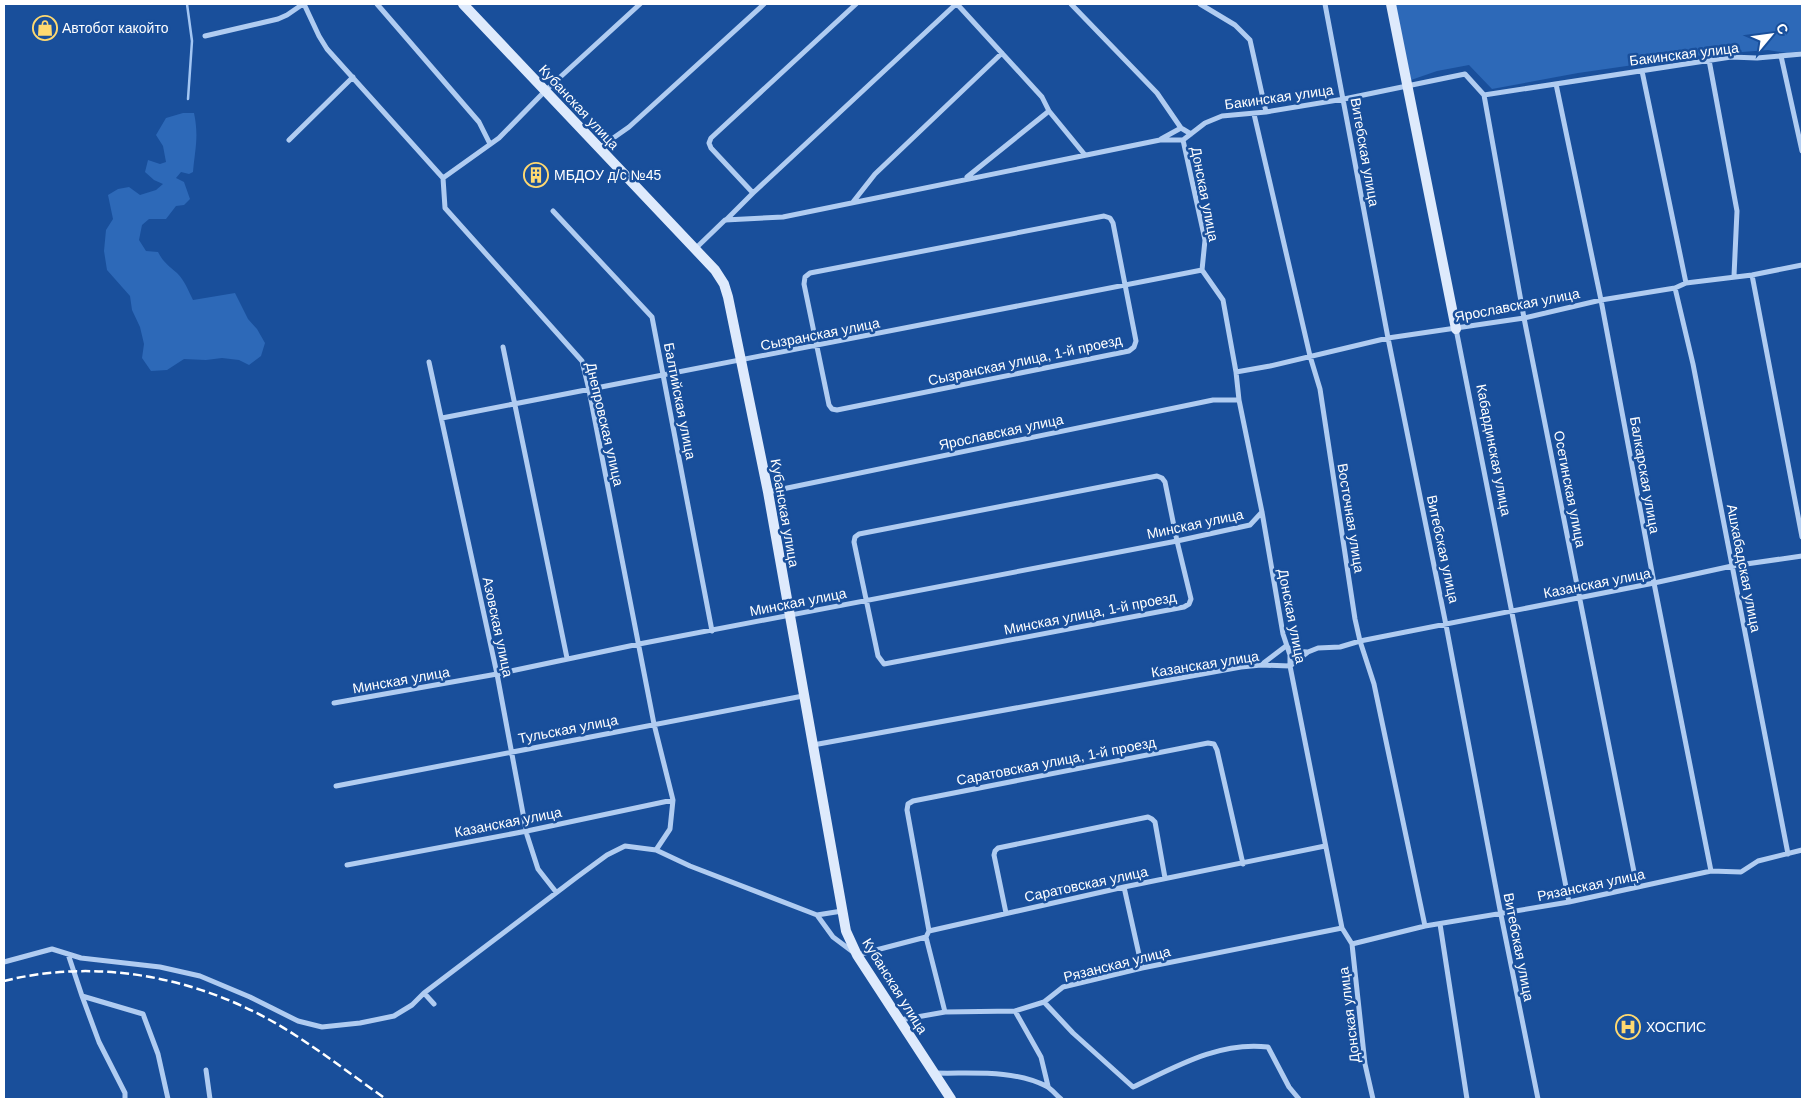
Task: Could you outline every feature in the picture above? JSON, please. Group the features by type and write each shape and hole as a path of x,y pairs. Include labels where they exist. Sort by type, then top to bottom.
{"street":[{"path":"205,36 278,19 303,4 327,49 443,178 505,132 545,91 640,4"},
{"path":"378,4 479,122 490,144"},
{"name":"Кубанская улица","path":"463,4 715,270 724,284 768,492 846,930 858,954 950,1099"},
{"path":"598,148 630,128 764,4"},
{"path":"753,193 711,148 711,138 856,4"},
{"path":"695,249 957,4 1042,98 1049,111 1085,155"},
{"path":"1071,4 1156,94 1181,128 1191,134"},
{"path":"1200,4 1235,25 1250,40 1266,112"},
{"name":"Витебская улица","path":"1325,4 1388,338 1446,625 1500,915 1538,1099"},
{"name":"Кабардинская улица","path":"1391,4 1569,902"},
{"path":"852,202 875,174 1002,53"},
{"name":"Бакинская улица","path":"1183,140 1205,124 1222,116 1254,114 1344,99 1465,74 1484,95 1731,57 1802,54"},
{"path":"1781,56 1802,151"},
{"path":"1709,60 1737,211 1734,276"},
{"path":"1642,71 1686,283"},
{"path":"289,140 353,77"},
{"name":"Балкарская улица","path":"1556,84 1601,300 1711,871"},
{"name":"Осетинская улица","path":"1484,95 1524,318 1638,887"},
{"path":"964,179 1049,111"},
{"name":"Восточная улица","path":"1254,114 1310,356 1320,388 1355,619 1360,642 1374,684 1425,926"},
{"path":"1160,140 1181,128"},
{"path":"725,220 783,217 1160,140 1183,140"},
{"name":"Донская улица","path":"1183,140 1206,240 1202,270 1223,300 1239,400 1262,512 1283,634 1290,655 1290,666 1325,846 1342,928 1352,944 1365,1064 1373,1099"},
{"name":"Днепровская улица","path":"443,178 445,208 582,361 654,724 673,800 670,829 656,850"},
{"name":"Балтийская улица","path":"553,211 652,317 712,631"},
{"name":"Сызранская улица, 1-й проезд","path":"1104,216 1110,218 1113,223 1126,285 1136,341 1134,347 1129,351 837,410 832,409 829,405 804,284 805,277 810,273 1104,216"},
{"name":"Ярославская улица","path":"1236,372 1270,366 1388,338 1524,318 1601,300 1675,288 1686,283 1752,275 1802,265"},
{"name":"Сызранская улица","path":"442,418 1202,270"},
{"path":"1752,275 1802,537"},
{"name":"Ашхабадская улица","path":"1675,288 1693,364 1788,854"},
{"path":"503,347 568,658"},
{"name":"Азовская улица","path":"429,362 497,674 526,831 538,869 556,892"},
{"name":"Ярославская улица","path":"768,492 1213,400 1239,400"},
{"name":"Минская улица, 1-й проезд","path":"1156,476 1162,478 1165,482 1177,541 1191,599 1189,604 1184,607 884,664 878,656 854,542 855,537 859,534 1156,476"},
{"name":"Минская улица","path":"334,703 497,674 639,644 1177,541 1250,525 1262,512"},
{"name":"Казанская улица","path":"812,746 1241,667 1261,665 1290,666 1308,652 1318,648 1340,647 1511,610 1580,598 1732,566 1802,556"},
{"path":"1261,665 1286,646 1293,651 1308,652"},
{"name":"Тульская улица","path":"336,786 803,696"},
{"name":"Саратовская улица, 1-й проезд","path":"929,931 906,810 908,804 913,800 1208,743 1214,744 1217,750 1243,864"},
{"name":"Казанская улица","path":"346,864 526,831 673,800"},
{"path":"1006,913 994,855 998,848 1148,817 1154,822 1165,878"},
{"path":"4,962 52,949 81,958 160,967 200,976 250,997 298,1021 322,1027 360,1023 394,1016 412,1005 424,993 556,892 607,855 625,846 656,850 690,866 817,915 842,911"},
{"name":"Саратовская улица","path":"929,931 1124,886 1243,864 1325,846"},
{"name":"Рязанская улица","path":"1352,944 1425,926 1569,902 1711,871 1741,872 1758,862 1802,850"},
{"path":"1124,886 1142,968"},
{"path":"817,915 832,937 858,954 926,937"},
{"path":"1440,924 1467,1099"},
{"name":"Рязанская улица","path":"900,1020 944,1012 1015,1011 1044,1002 1063,987 1142,968 1342,928"},
{"path":"929,931 926,937 944,1012"},
{"path":"68,954 99,1042 125,1093 125,1099"},
{"path":"424,993 434,1004"},
{"path":"82,996 142,1014 158,1054 168,1099"},
{"path":"1044,1002 1073,1033 1133,1087 1215,1050 1257,1046 1268,1048 1289,1087 1298,1099"},
{"path":"1015,1011 1041,1057 1048,1086 1060,1099"},
{"path":"206,1070 210,1099"},
{"path":"934,1073 988,1073 1019,1077 1048,1086"}],"shaded area":[{"path":"1394,4 1802,4 1802,51 1787,53 1768,50 1703,55 1578,73 1492,89 1469,65 1437,71 1411,80"},
{"path":"183,113 194,113 196,150 193,172 189,174 181,172 176,178 184,182 190,199 184,205 176,206 166,219 149,219 142,225 139,240 146,251 158,252 164,261 180,276 193,300 235,293 248,319 257,329 265,343 261,356 249,365 239,360 222,358 206,360 184,359 167,370 151,371 142,358 144,344 140,327 132,310 130,296 107,270 104,251 106,230 113,219 108,195 118,189 129,187 140,195 156,190 163,184 154,180 145,172 148,160 160,164 166,162 163,146 156,135 166,118"}],"waterway":[{"path":"187,4 192,41 188,99"}],"railway":[{"path":"4,981 40,974 77,971 114,972 186,985 221,997 255,1012 287,1030 386,1099"}],"place":[{"name":"Автобот какойто","path":"45,28"},
{"name":"МБДОУ д/с №45","path":"536,175"},
{"name":"ХОСПИС","path":"1628,1027"}]}
